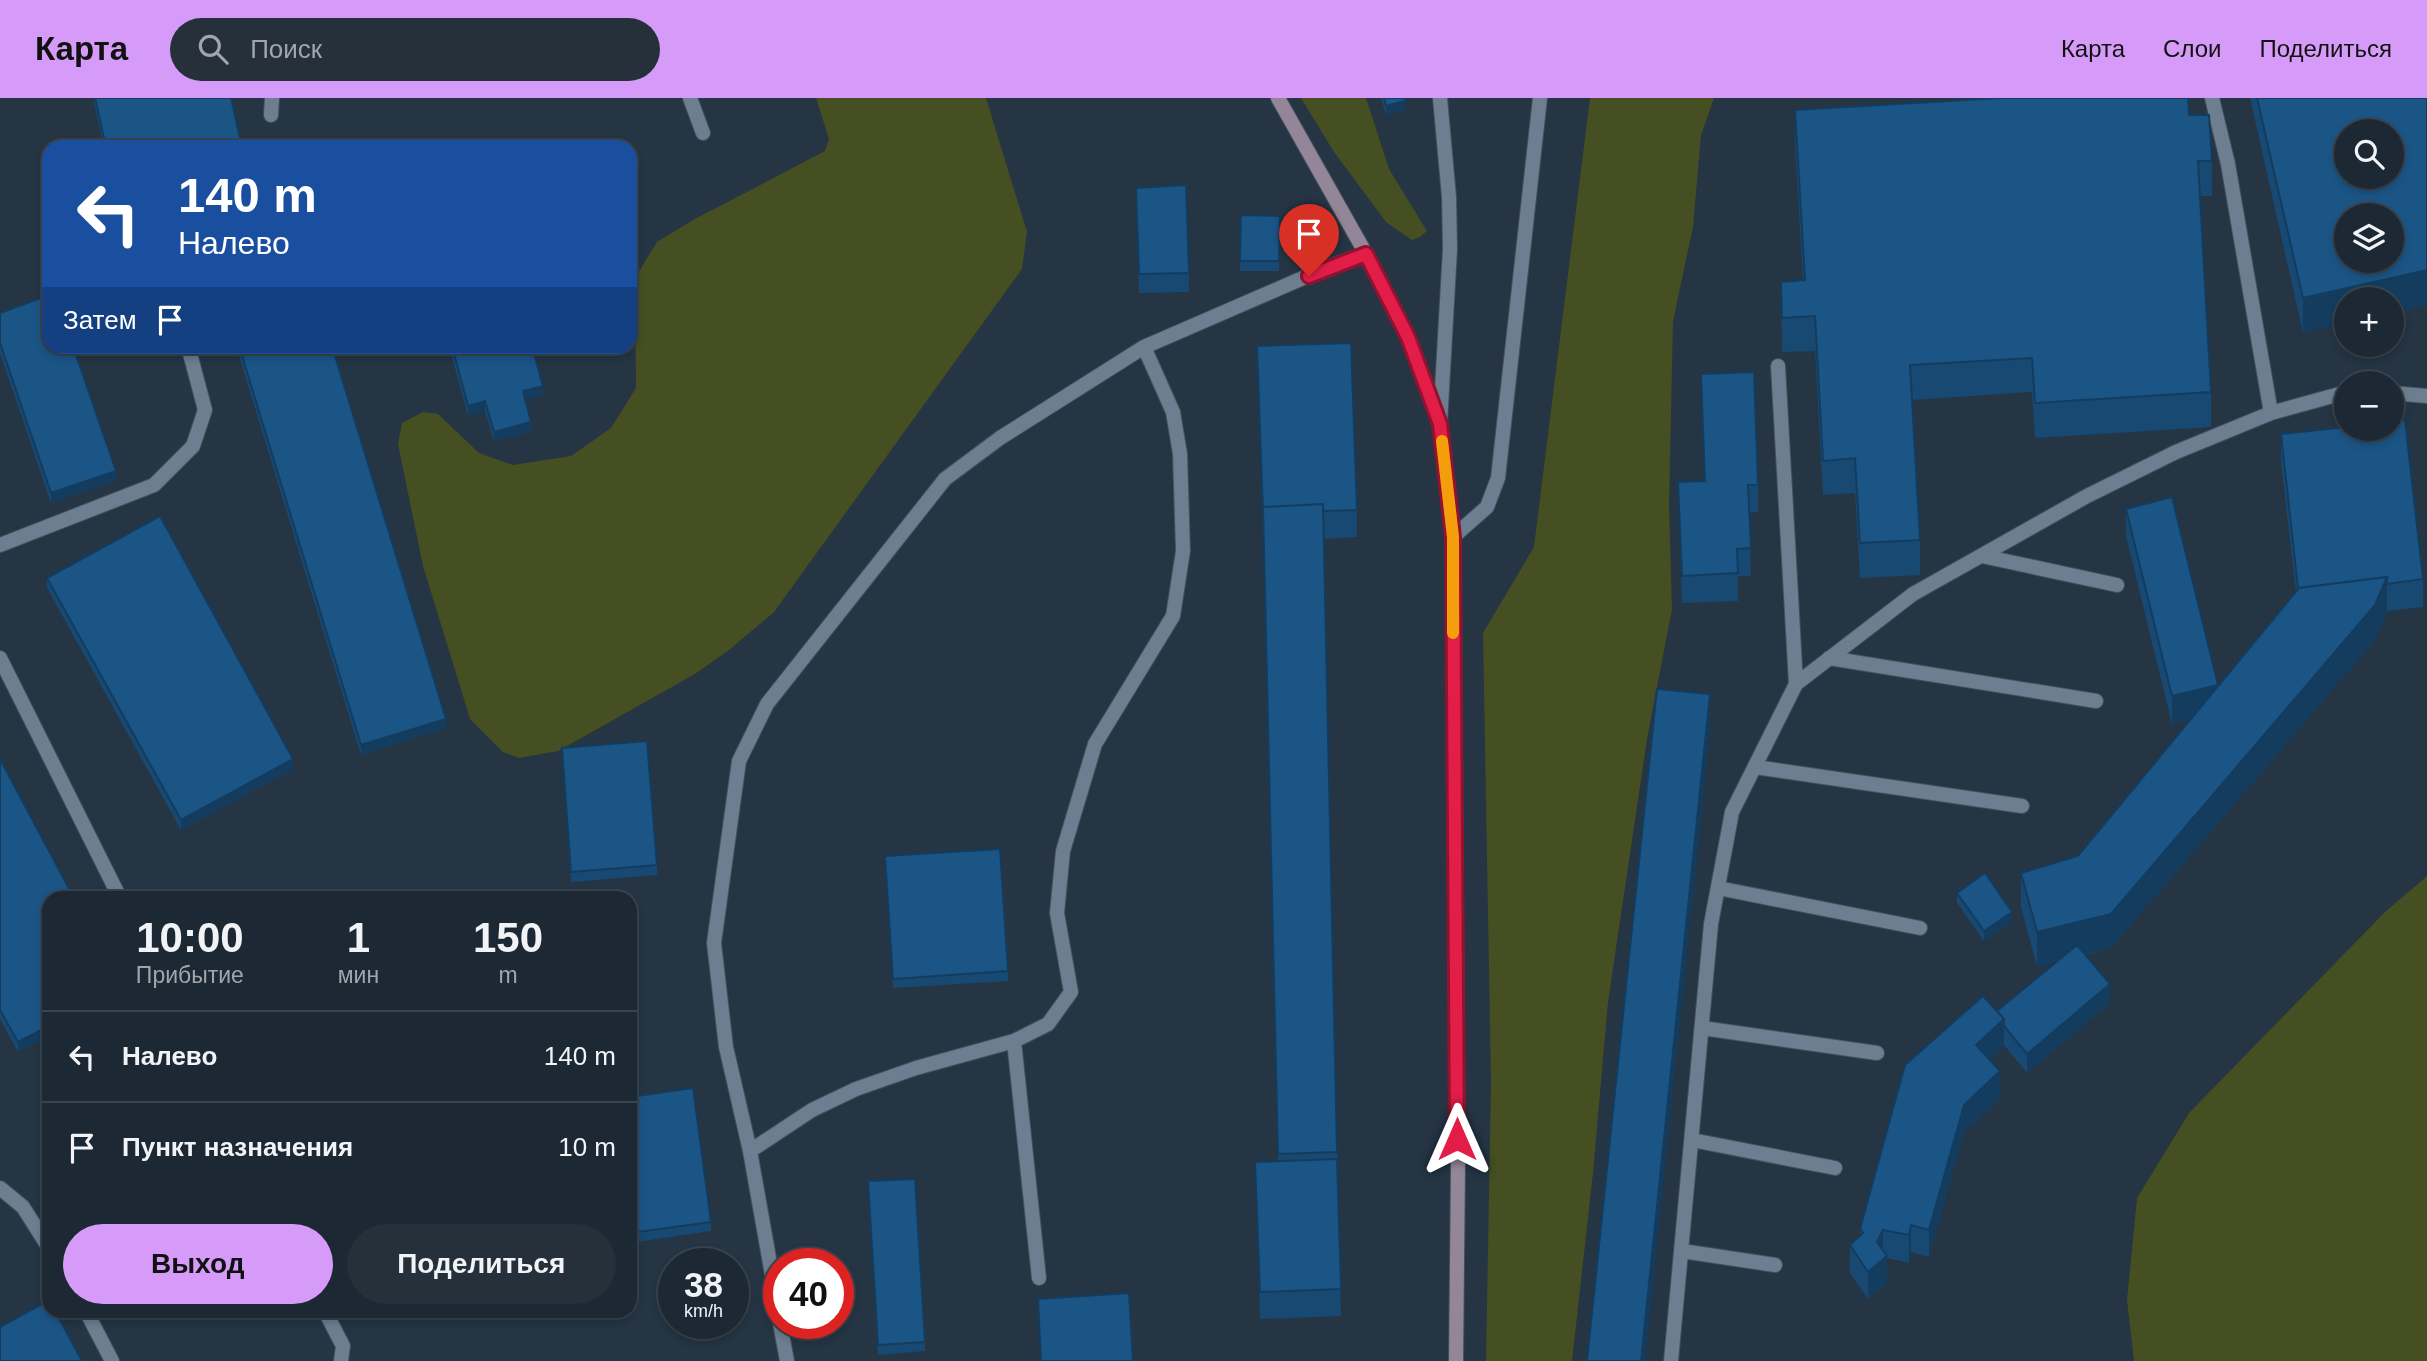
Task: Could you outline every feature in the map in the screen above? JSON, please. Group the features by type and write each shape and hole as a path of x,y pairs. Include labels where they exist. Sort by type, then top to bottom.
{"street":[{"path":"1278,98 1366,254 1408,337 1440,424 1453,537 1458,1152 1456,1361"}],"lane":[{"path":"271,115 272,98"},
{"path":"690,98 703,133"},
{"path":"1440,98 1450,249 1440,424"},
{"path":"1453,537 1486,507 1498,478 1540,98"},
{"path":"2212,98 2228,164 2271,413"},
{"path":"767,1248 750,1151 726,1047 714,943 739,761 767,704 945,479 1000,438 1144,347 1333,265 1366,254"},
{"path":"750,1151 812,1110 856,1089 916,1068 1014,1041 1048,1024 1071,992 1057,913 1063,850 1095,744 1173,616 1183,551 1180,454 1173,412 1144,347"},
{"path":"0,545 153,485 193,446 205,410 190,354"},
{"path":"1778,366 1797,684"},
{"path":"2404,394 2427,396"},
{"path":"1678,1361 1671,1361 1711,924 1732,812 1797,684 1913,594 2109,485 2176,452 2271,413 2334,396"},
{"path":"1982,556 2117,585"},
{"path":"0,658 116,891"},
{"path":"1829,658 2096,702"},
{"path":"1755,767 2022,806"},
{"path":"1718,888 1920,928"},
{"path":"1702,1028 1877,1053"},
{"path":"1014,1041 1039,1278"},
{"path":"1692,1140 1835,1168"},
{"path":"0,1188 23,1206 42,1237"},
{"path":"1682,1251 1775,1265"},
{"path":"90,1318 112,1361"},
{"path":"328,1318 342,1354 352,1361"},
{"path":"783,1339 787,1361"}],"green space":[{"path":"816,98 986,98 1027,232 1022,269 774,612 729,650 695,674 558,751 519,758 503,752 470,719 423,566 398,444 402,423 423,412 438,414 479,453 513,465 571,456 611,428 636,388 637,275 657,242 693,220 825,151 829,139"},
{"path":"1301,98 1366,98 1389,169 1427,231 1412,240 1386,222 1334,152"},
{"path":"1590,98 1714,98 1701,135 1693,227 1673,321 1669,505 1672,609 1647,739 1608,1002 1593,1173 1572,1361 1486,1361 1491,1083 1483,633 1534,547"},
{"path":"2427,876 2427,1361 2134,1361 2127,1300 2137,1198 2189,1113 2385,912"}],"building":[{"path":"95,98 231,98 240,140 104,140"},
{"path":"1384,98 1404,98 1405,101 1386,106"},
{"path":"2000,98 2188,98 2189,115 2209,115 2212,161 2198,161 2211,392 2035,403 2032,358 1910,365 1920,540 1860,543 1855,458 1823,461 1815,316 1782,318 1781,282 1805,280 1795,110"},
{"path":"2257,98 2427,98 2427,270 2352,287 2334,287 2334,291 2303,298"},
{"path":"1186,185 1189,273 1139,274 1136,188"},
{"path":"1241,215 1280,216 1279,261 1240,261"},
{"path":"42,298 42,354 76,354 116,471 51,493 0,343 0,313"},
{"path":"1351,343 1357,510 1323,511 1323,504 1263,507 1263,514 1257,346"},
{"path":"241,354 334,354 446,719 361,745"},
{"path":"454,354 534,354 543,386 523,391 531,422 494,432 485,401 468,406"},
{"path":"1754,372 1758,485 1748,485 1751,548 1737,549 1738,573 1682,576 1678,482 1705,481 1701,374"},
{"path":"2404,420 2423,579 2387,584 2387,577 2298,588 2281,434 2334,428 2334,441 2404,441"},
{"path":"2172,497 2218,685 2172,696 2126,509"},
{"path":"1323,504 1337,1152 1278,1154 1263,507"},
{"path":"160,516 293,759 181,820 47,578"},
{"path":"2387,577 2375,605 2111,914 2037,932 2021,873 2078,856 2299,588"},
{"path":"1657,689 1710,694 1641,1361 1587,1361"},
{"path":"647,741 657,865 571,872 562,748"},
{"path":"0,759 70,891 42,891 42,1030 18,1042 0,1010"},
{"path":"1000,849 1008,971 893,979 885,856"},
{"path":"1985,873 2012,912 1984,931 1957,893"},
{"path":"2077,945 2110,984 2027,1054 2004,1026 2004,1019 1997,1011"},
{"path":"1983,996 2004,1019 1976,1045 2000,1071 1964,1105 1929,1230 1911,1225 1909,1235 1883,1230 1877,1242 1887,1256 1868,1272 1850,1245 1863,1233 1860,1229 1905,1065"},
{"path":"693,1088 711,1222 637,1232 637,1096"},
{"path":"1337,1159 1341,1289 1260,1292 1255,1162"},
{"path":"915,1179 925,1342 878,1345 868,1181"},
{"path":"1129,1293 1133,1361 1041,1361 1038,1299"},
{"path":"42,1304 42,1318 59,1318 82,1361 0,1361 0,1327"}],"slow traffic":[{"path":"1442,441 1453,537 1453,633"}],"route":[{"path":"1309,276 1366,254 1408,337 1440,424 1453,537 1457,1139"}]}
